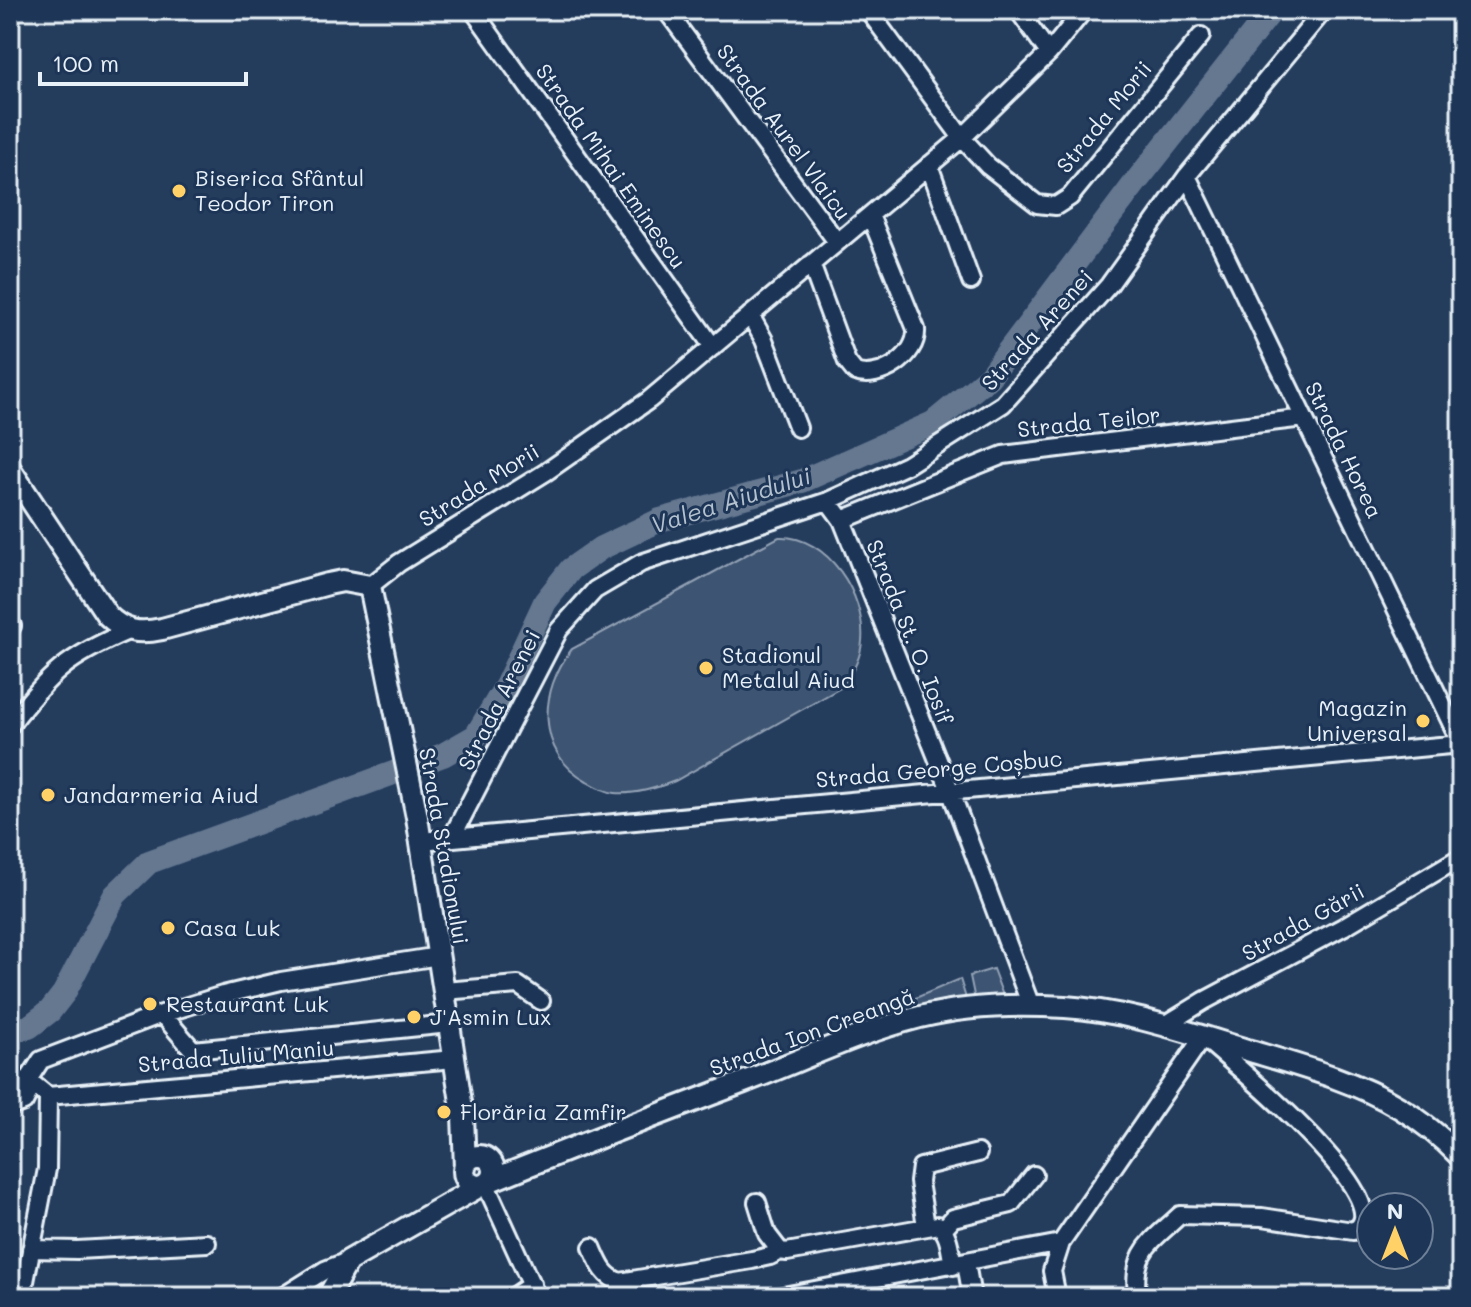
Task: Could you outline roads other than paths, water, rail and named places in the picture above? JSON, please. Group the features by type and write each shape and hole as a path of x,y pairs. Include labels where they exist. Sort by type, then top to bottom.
{"main road":[{"path":"10,469 107,615 128,631 150,632 343,581 370,586"},
{"name":"Strada Stadionului","path":"370,586 417,817 463,1115 481,1174"},
{"name":"Strada Ion Creangă","path":"348,1261 441,1208 481,1174 541,1161 901,1023 950,1011 1031,1006 1105,1011 1165,1025 1371,1093 1422,1122 1461,1157"},
{"path":"328,1297 348,1261"}],"street":[{"name":"Strada Mihai Eminescu","path":"473,10 713,347"},
{"name":"Strada Aurel Vlaicu","path":"666,10 837,242"},
{"path":"868,10 962,138"},
{"path":"1018,10 1049,53"},
{"name":"Strada Morii","path":"370,586 399,563 597,438 713,347 962,138 1049,53 1084,10"},
{"name":"Strada Arenei","path":"452,837 559,630 595,590 641,563 828,501 907,465 1003,404 1109,285 1187,176 1324,10"},
{"name":"Strada Morii","path":"962,138 988,166 1037,204 1056,206 1070,197 1201,36"},
{"path":"929,165 971,281"},
{"name":"Strada Horea","path":"1187,176 1461,744"},
{"path":"811,264 847,362 855,372 874,375 911,350 917,340 916,329 870,215"},
{"path":"750,315 764,340 798,428"},
{"name":"Strada Teilor","path":"842,520 1013,452 1304,418"},
{"name":"Strada St. O. Iosif","path":"828,501 842,520 950,790 1031,1006"},
{"path":"10,725 62,665 128,631"},
{"name":"Strada George Coșbuc","path":"421,841 1461,744"},
{"name":"Strada Gării","path":"1165,1025 1343,927 1461,857"},
{"name":"Strada Iuliu Maniu","path":"10,1107 24,1102 28,1094 28,1080 41,1060 162,1014 281,981 439,956"},
{"path":"444,991 518,985 541,1001"},
{"name":"Strada Iuliu Maniu","path":"162,1014 193,1050 449,1024"},
{"path":"1057,1297 1052,1271 1061,1243 1203,1037 1334,1159 1360,1200 1362,1222 1353,1231 1262,1217 1180,1215 1136,1264 1137,1297"},
{"name":"Strada Iuliu Maniu","path":"48,1096 454,1059"},
{"path":"10,1082 28,1080 48,1096 47,1169 22,1297"},
{"path":"926,1226 919,1182 921,1167 978,1153"},
{"path":"481,1174 534,1291 513,1297"},
{"path":"944,1228 953,1218 1011,1204 1034,1175"},
{"path":"757,1202 767,1234 780,1251"},
{"path":"592,1247 603,1271 620,1282 938,1225 944,1228 972,1297"},
{"path":"31,1249 77,1250 207,1243"},
{"path":"778,1297 1061,1243"},
{"name":"Strada Ion Creangă","path":"282,1297 325,1270 348,1261"}],"waterway":[{"name":"Valea Aiudului","path":"10,1031 29,1027 50,1011 64,993 115,895 149,862 443,755 476,736 506,686 545,602 571,569 601,548 660,520 802,481 933,423 989,377 1135,183 1272,10"}],"place":[{"name":"Biserica Sfântul Teodor Tiron","path":"179,191"},
{"name":"Stadionul Metalul Aiud","path":"706,668"},
{"name":"Magazin Universal","path":"1423,721"},
{"name":"Jandarmeria Aiud","path":"48,795"},
{"name":"Casa Luk","path":"168,928"},
{"name":"Restaurant Luk","path":"150,1004"},
{"name":"J'Asmin Lux","path":"414,1017"},
{"name":"Florăria Zamfir","path":"444,1112"}]}
